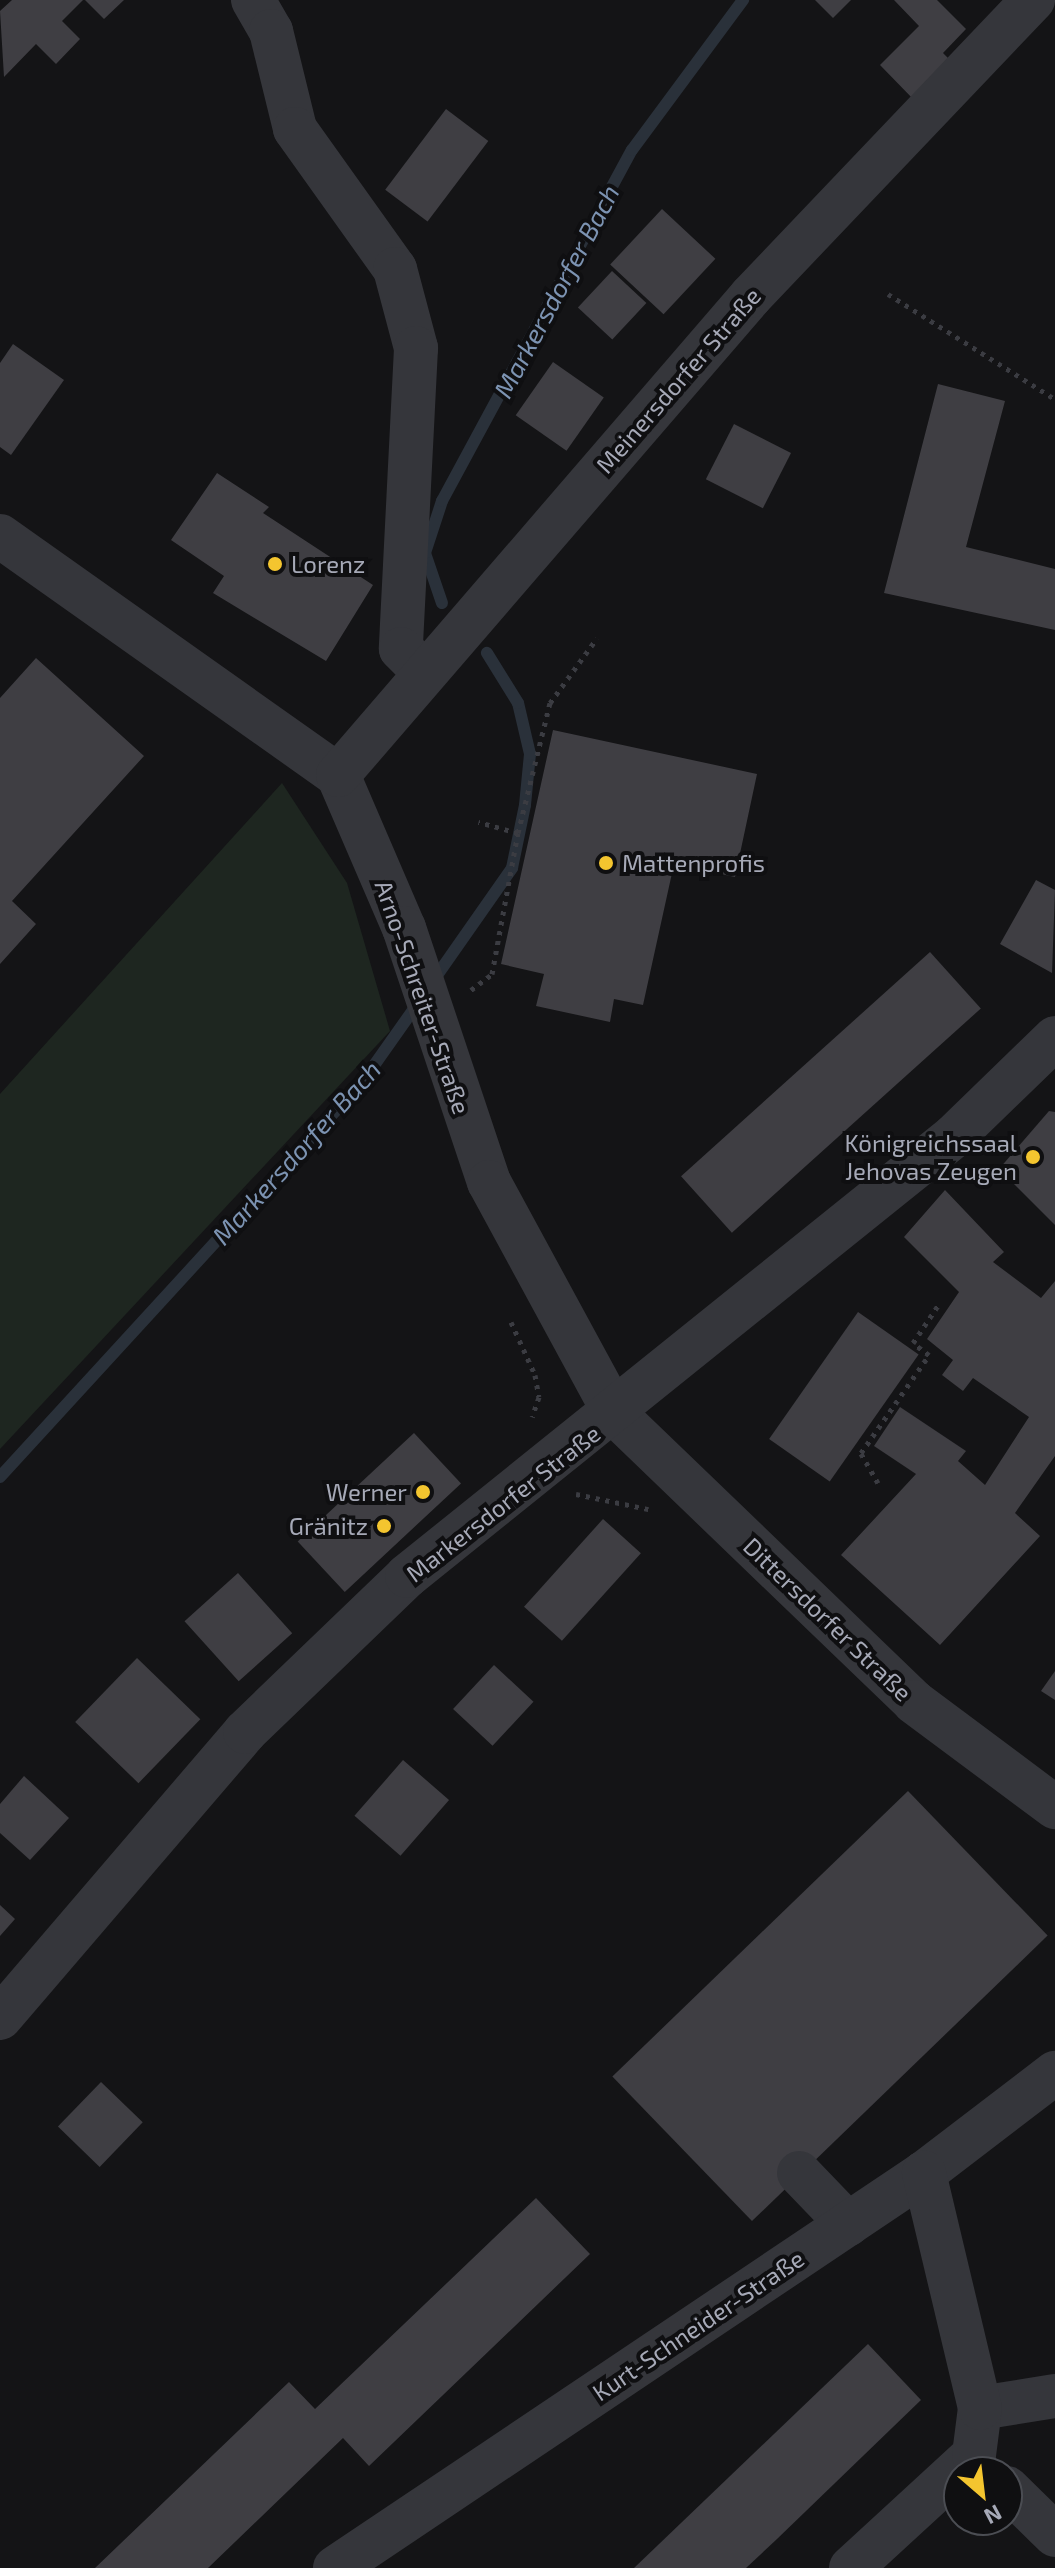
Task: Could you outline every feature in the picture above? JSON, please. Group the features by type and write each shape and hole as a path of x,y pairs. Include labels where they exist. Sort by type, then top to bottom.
{"street":[{"path":"253,0 271,31 295,129 395,269 416,348 401,649 424,672"},
{"name":"Meinersdorfer Straße","path":"338,775 751,296 1033,0"},
{"path":"0,536 338,775"},
{"name":"Arno-Schreiter-Straße","path":"338,775 415,965 489,1182 615,1414"},
{"name":"Markersdorfer Straße","path":"0,2018 245,1732 407,1576 615,1414 954,1136 1055,1038"},
{"name":"Dittersdorfer Straße","path":"615,1414 914,1702 1055,1807"},
{"name":"Kurt-Schneider-Straße","path":"335,2568 924,2173 1055,2073"},
{"path":"799,2173 848,2224"},
{"path":"924,2173 980,2408 983,2456"},
{"path":"980,2408 1055,2396"},
{"path":"851,2568 943,2495"},
{"path":"1023,2504 1055,2535"}],"path":[{"path":"888,294 1055,399"},
{"path":"432,1018 492,974 518,833 550,703 597,638"},
{"path":"479,822 518,833"},
{"path":"878,1483 861,1453 929,1355 913,1343 939,1304"}],"shaded area":[{"path":"282,783 347,883 390,1031 0,1449 0,1094"}],"building":[{"path":"12,0 83,0 62,21 80,39 56,64 36,44 4,77 0,11"},
{"path":"85,0 124,0 104,19"},
{"path":"815,0 851,0 833,18"},
{"path":"894,0 937,0 966,29 943,53 953,63 915,101 880,65 919,26"},
{"path":"446,109 488,141 428,222 385,190"},
{"path":"662,209 715,259 664,314 610,265"},
{"path":"612,271 646,303 612,340 578,308"},
{"path":"13,344 64,380 11,455 0,447 0,363"},
{"path":"553,362 604,398 567,451 516,415"},
{"path":"938,384 1005,401 966,547 1055,569 1055,630 884,593"},
{"path":"734,424 791,453 763,508 706,479"},
{"path":"217,473 269,507 263,513 373,585 326,661 213,593 224,576 171,540"},
{"path":"36,658 144,756 12,901 36,924 0,964 0,698"},
{"path":"553,730 757,774 735,877 674,864 643,1005 614,999 610,1022 536,1006 544,974 501,964"},
{"path":"1036,880 1055,890 1052,973 1000,944"},
{"path":"930,952 981,1008 732,1233 681,1176"},
{"name":"Königreichssaal Jehovas Zeugen","path":"1049,1111 1055,1112 1055,1225 999,1169"},
{"path":"945,1190 1004,1252 993,1262 1041,1298 1055,1281 1055,1456 1015,1513 1040,1536 940,1645 841,1555 916,1474 874,1446 900,1407 966,1451 958,1461 985,1485 1029,1417 973,1378 963,1391 942,1375 953,1360 927,1339 959,1292 904,1237"},
{"path":"858,1312 919,1354 830,1481 769,1439"},
{"path":"414,1433 461,1483 345,1592 298,1541"},
{"path":"603,1519 641,1553 562,1641 524,1607"},
{"path":"238,1573 292,1633 239,1681 184,1621"},
{"path":"137,1658 200,1719 138,1783 75,1722"},
{"path":"494,1665 533,1702 493,1746 453,1709"},
{"path":"1055,1671 1055,1700 1041,1691"},
{"path":"403,1760 449,1800 400,1856 354,1816"},
{"path":"24,1776 69,1818 30,1860 0,1833 0,1804"},
{"path":"908,1791 1048,1936 752,2221 612,2077"},
{"path":"0,1905 15,1919 0,1936"},
{"path":"101,2082 143,2122 100,2167 58,2127"},
{"path":"536,2198 590,2254 369,2466 343,2438 208,2568 95,2568 289,2382 315,2409"},
{"path":"868,2344 921,2400 777,2539 746,2568 634,2568"}],"waterway":[{"name":"Markersdorfer Bach","path":"442,603 425,553 442,501 632,150 743,0"},
{"name":"Markersdorfer Bach","path":"433,981 512,868 525,805 530,754 518,703 487,653"},
{"name":"Markersdorfer Bach","path":"0,1477 363,1081 418,1003"}],"place":[{"name":"Lorenz","path":"275,564"},
{"name":"Mattenprofis","path":"606,863"},
{"name":"Königreichssaal Jehovas Zeugen","path":"1033,1157"},
{"name":"Werner","path":"423,1492"},
{"name":"Gränitz","path":"384,1526"}]}
